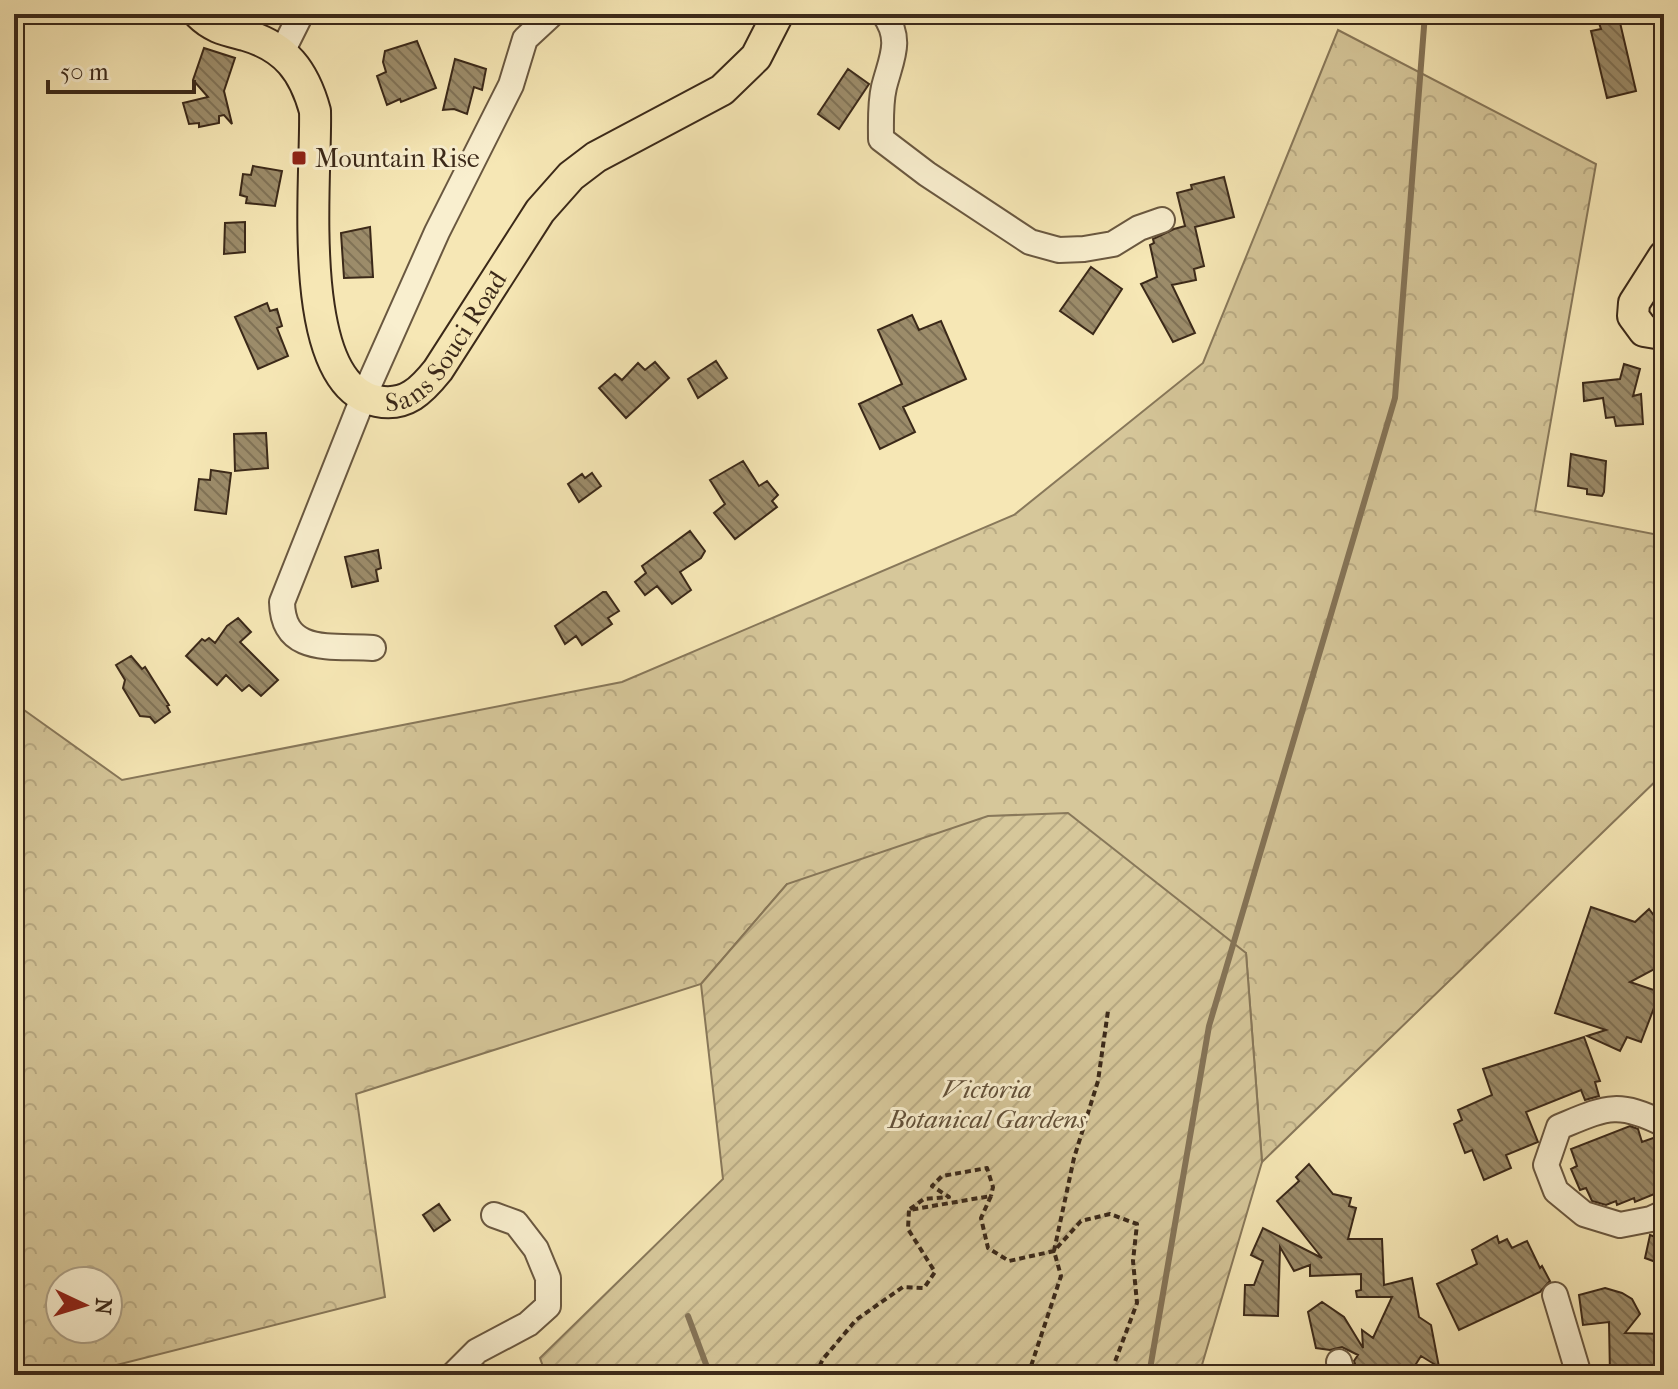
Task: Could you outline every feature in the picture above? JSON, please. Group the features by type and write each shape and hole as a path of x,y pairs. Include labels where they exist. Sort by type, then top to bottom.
{"main road":[{"path":"199,14 221,30 267,43 282,52"},
{"name":"Sans Souci Road","path":"282,52 308,87 315,111 315,282 322,325 337,371 346,385 363,398 393,403 421,391 453,347 540,211 571,176 596,157 722,90 756,57 778,14"},
{"path":"1664,256 1634,303 1633,316 1644,331 1656,333 1664,330"}],"street":[{"path":"282,52 301,14"},
{"path":"373,648 303,643 287,629 282,602 363,398 437,232 511,85 525,39 552,14"},
{"path":"884,14 894,28 894,54 884,89 881,139 927,174 1030,242 1059,250 1113,244 1139,228 1162,220"},
{"path":"1664,1124 1636,1110 1602,1109 1559,1127 1546,1165 1556,1191 1584,1214 1620,1225 1664,1213"},
{"path":"453,1375 477,1351 528,1324 548,1306 548,1278 536,1249 516,1223 494,1215"},
{"path":"1555,1295 1579,1375"}],"path":[{"path":"1028,1375 1061,1276 1054,1251 1074,1158 1098,1081 1108,1011"},
{"path":"909,1210 924,1199 949,1197 932,1186 942,1176 987,1168 993,1187 981,1218 988,1248 1009,1261 1054,1251 1081,1221 1110,1214 1137,1224 1133,1261 1137,1303 1110,1375"},
{"path":"909,1210 991,1196"},
{"path":"815,1375 823,1359 856,1320 903,1287 924,1288 935,1272 908,1229 909,1210"}],"green space":[{"path":"1338,30 1596,164 1535,511 1664,536 1664,773 1262,1162 1246,953 787,884 701,984 356,1094 385,1297 77,1375 14,1375 14,644 24,710 122,780 622,682 1014,515 1203,363"},
{"name":"Victoria Botanical Gardens","path":"1068,813 1246,953 1262,1162 1199,1375 546,1375 540,1358 723,1179 701,984 787,884 988,816"}],"building":[{"path":"1596,14 1618,14 1636,91 1607,98 1591,31 1601,29"},
{"path":"417,41 436,88 387,105 377,76 386,72 383,62 385,51"},
{"path":"204,48 235,58 224,91 232,124 224,115 219,116 219,123 199,127 199,123 189,124 183,103 208,97 193,80"},
{"path":"455,59 486,69 482,90 474,87 467,114 454,109 443,110"},
{"path":"848,69 869,84 839,129 818,114"},
{"path":"253,166 282,171 275,206 246,203 247,197 240,195 243,174 251,175"},
{"path":"1224,177 1234,217 1195,227 1204,266 1194,269 1196,280 1172,285 1195,333 1173,342 1141,284 1157,277 1150,245 1154,243 1153,239 1185,226 1177,193 1192,189 1191,185"},
{"path":"245,222 245,252 224,254 225,223"},
{"path":"370,227 373,277 344,278 341,233"},
{"path":"1091,267 1122,289 1093,334 1060,311"},
{"path":"267,303 270,311 277,309 282,326 277,328 288,356 258,369 235,317"},
{"path":"912,315 919,330 941,321 966,379 903,407 915,432 880,449 859,404 902,384 878,330"},
{"path":"716,361 727,378 698,398 688,379"},
{"path":"655,362 669,378 626,418 599,388 615,374 622,380 638,363 645,370"},
{"path":"1624,364 1640,369 1633,396 1641,394 1643,424 1616,426 1614,417 1606,418 1603,398 1584,401 1583,383 1620,379"},
{"path":"266,433 268,468 235,471 234,434"},
{"path":"1571,454 1606,461 1602,496 1587,494 1587,489 1568,486"},
{"path":"743,461 759,486 767,481 778,495 772,501 777,507 735,539 714,513 725,504 710,480"},
{"path":"211,470 231,473 226,514 195,510 199,479 210,480"},
{"path":"592,473 601,486 579,502 568,484 582,474 585,478"},
{"path":"690,531 705,551 701,558 680,572 691,590 672,604 657,586 645,595 635,582 646,573 642,566"},
{"path":"378,550 381,568 376,570 378,581 352,587 345,557"},
{"path":"603,592 619,611 608,618 612,624 582,645 576,636 565,644 555,626"},
{"path":"238,618 251,632 240,642 278,680 261,696 249,685 242,691 226,675 217,685 186,656 202,639 205,641 209,638 215,643 227,626"},
{"path":"131,656 142,669 145,667 169,705 170,712 155,723 150,717 140,716 123,688 125,680 116,665"},
{"path":"1591,907 1635,922 1649,909 1664,929 1664,964 1630,982 1660,992 1641,1042 1627,1037 1620,1051 1587,1036 1606,1030 1555,1013"},
{"path":"1584,1037 1600,1081 1595,1082 1599,1096 1585,1100 1581,1090 1526,1112 1538,1142 1506,1155 1511,1168 1484,1180 1472,1150 1465,1153 1454,1124 1462,1120 1458,1110 1492,1095 1483,1069"},
{"path":"1630,1126 1638,1129 1642,1142 1656,1137 1664,1139 1664,1190 1635,1202 1634,1198 1617,1205 1616,1201 1606,1205 1592,1201 1586,1188 1580,1190 1571,1169 1577,1166 1571,1149"},
{"path":"1309,1164 1333,1194 1351,1198 1349,1206 1356,1208 1348,1239 1382,1239 1384,1285 1412,1278 1419,1317 1431,1325 1439,1367 1421,1356 1409,1375 1361,1375 1354,1361 1358,1355 1342,1347 1330,1350 1316,1348 1308,1312 1322,1302 1344,1317 1363,1348 1362,1330 1373,1338 1392,1297 1357,1297 1356,1291 1361,1290 1361,1274 1310,1276 1310,1265 1294,1271 1280,1247 1278,1316 1244,1315 1245,1285 1254,1285 1263,1261 1251,1255 1263,1228 1322,1258 1277,1201 1299,1181 1296,1177"},
{"path":"439,1204 450,1220 434,1231 423,1215"},
{"path":"1650,1235 1664,1240 1664,1265 1645,1258"},
{"path":"1497,1236 1499,1243 1507,1239 1512,1248 1527,1241 1550,1281 1540,1292 1459,1330 1437,1284 1477,1264 1472,1250"},
{"path":"1605,1288 1632,1299 1640,1314 1625,1333 1664,1334 1664,1375 1610,1375 1609,1322 1583,1325 1579,1295"}],"waterway":[{"path":"1149,1375 1209,1026 1395,398 1425,14"},
{"path":"688,1316 710,1375"}],"place":[{"name":"Mountain Rise","path":"299,158"}]}
